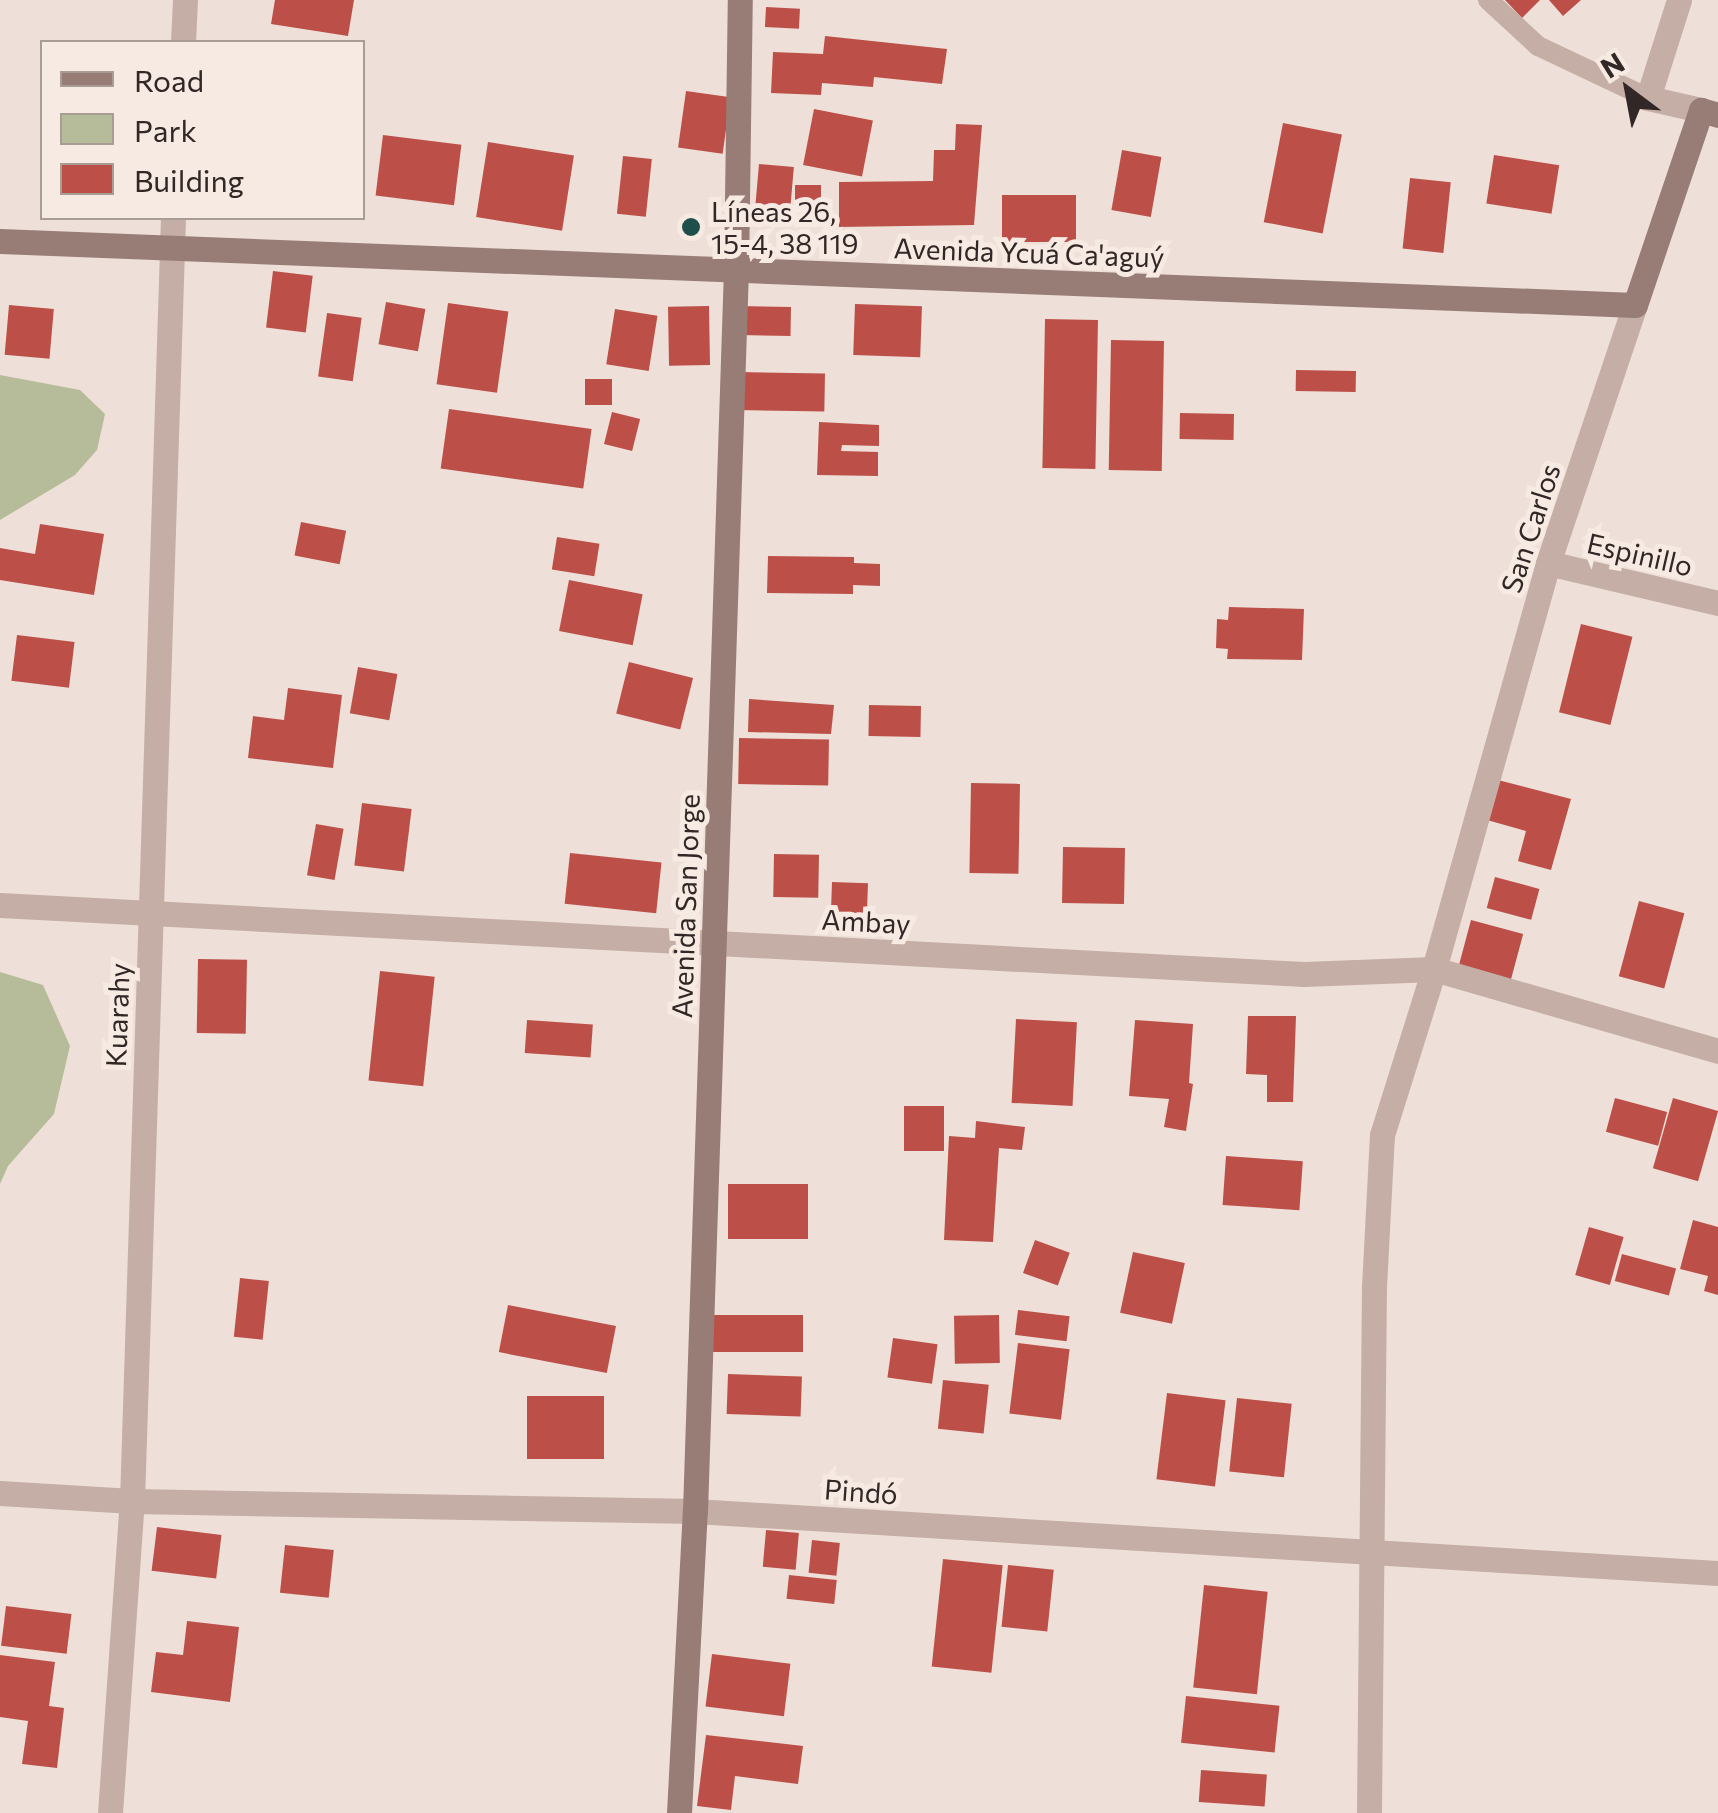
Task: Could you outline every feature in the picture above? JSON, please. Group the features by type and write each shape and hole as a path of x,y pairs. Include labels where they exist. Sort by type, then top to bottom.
{"street":[{"path":"182,40 185,0"},
{"name":"Avenida San Jorge","path":"679,1813 696,1510 736,271 740,0"},
{"path":"1679,0 1648,98 1709,112"},
{"name":"San Carlos","path":"1369,1813 1374,1287 1382,1135 1434,969 1548,563 1635,304 1709,112"},
{"name":"Kuarahy","path":"110,1813 132,1500 172,220"},
{"name":"Avenida Ycuá Ca'aguý","path":"0,240 171,250 1635,304"},
{"name":"Espinillo","path":"1548,563 1718,603"},
{"name":"Ambay","path":"0,905 1304,974 1434,969 1718,1052"},
{"name":"Pindó","path":"0,1493 132,1500 696,1510 1371,1554 1718,1572"}],"lane":[{"path":"1488,0 1538,46 1648,98"}],"green space":[{"path":"0,375 80,390 105,414 97,450 75,475 0,520"},
{"path":"0,972 43,985 70,1046 54,1114 8,1166 0,1184"}],"building":[{"path":"275,0 354,0 348,36 271,24"},
{"path":"1505,0 1540,0 1522,18"},
{"path":"1549,0 1581,0 1563,16"},
{"path":"766,7 800,9 799,29 765,27"},
{"path":"825,36 947,49 942,84 874,77 873,87 822,83 821,95 771,93 773,52 823,54"},
{"path":"686,91 731,97 723,154 678,147"},
{"path":"814,109 873,120 862,176 803,165"},
{"path":"1283,123 1342,134 1323,234 1264,222"},
{"path":"956,124 982,125 974,225 839,227 839,182 933,181 934,150 955,150"},
{"path":"383,135 461,145 454,205 376,196"},
{"path":"488,142 574,156 562,231 476,217"},
{"path":"1122,150 1161,157 1151,217 1111,210"},
{"path":"1494,155 1559,165 1552,214 1486,203"},
{"path":"623,156 652,159 646,217 617,214"},
{"path":"759,164 794,167 789,223 754,220"},
{"path":"1410,178 1451,182 1443,253 1403,249"},
{"path":"795,185 821,185 821,207 795,207"},
{"path":"1002,195 1076,195 1076,242 1002,242"},
{"path":"273,271 313,276 306,332 266,328"},
{"path":"386,302 425,309 418,351 379,344"},
{"path":"448,303 508,311 497,393 437,384"},
{"path":"855,304 922,306 920,357 853,355"},
{"path":"9,305 54,309 49,359 5,355"},
{"path":"709,306 710,365 669,366 668,307"},
{"path":"739,306 791,307 790,336 738,335"},
{"path":"615,309 657,316 649,371 606,364"},
{"path":"327,313 362,318 353,381 318,376"},
{"path":"1045,319 1098,320 1095,469 1042,468"},
{"path":"1111,340 1164,341 1162,471 1109,470"},
{"path":"1296,370 1356,371 1356,392 1296,391"},
{"path":"738,372 825,374 824,412 737,410"},
{"path":"585,379 612,379 612,405 585,405"},
{"path":"449,409 592,429 583,488 441,468"},
{"path":"612,412 640,419 632,451 604,444"},
{"path":"1180,413 1234,414 1234,440 1180,439"},
{"path":"819,422 879,425 879,446 842,445 841,451 878,452 878,476 817,475"},
{"path":"301,522 346,531 340,564 295,555"},
{"path":"40,524 104,534 94,595 0,580 0,548 35,554"},
{"path":"557,537 599,544 594,576 552,570"},
{"path":"768,556 854,557 854,563 880,564 880,586 853,585 853,594 767,593"},
{"path":"569,580 643,594 633,645 559,631"},
{"path":"1229,607 1304,609 1302,660 1227,659 1228,649 1216,648 1217,619 1228,620"},
{"path":"1581,624 1632,637 1610,725 1559,712"},
{"path":"17,635 75,642 69,688 11,681"},
{"path":"629,662 693,678 680,729 616,713"},
{"path":"358,667 397,674 389,720 350,713"},
{"path":"288,688 342,695 333,768 248,758 253,716 284,720"},
{"path":"749,699 834,705 831,734 748,732"},
{"path":"869,705 921,706 920,737 868,736"},
{"path":"739,738 829,740 828,786 738,784"},
{"path":"1498,780 1571,799 1551,870 1518,861 1526,831 1487,820"},
{"path":"971,783 1020,784 1018,874 969,873"},
{"path":"362,803 412,809 404,872 354,866"},
{"path":"316,824 344,829 335,880 307,875"},
{"path":"1063,847 1125,848 1124,904 1062,903"},
{"path":"570,853 661,863 656,913 565,904"},
{"path":"774,854 819,855 818,898 773,897"},
{"path":"1495,877 1539,889 1531,920 1487,908"},
{"path":"832,882 868,883 867,915 831,914"},
{"path":"1639,901 1684,913 1664,989 1619,976"},
{"path":"1471,920 1523,934 1509,986 1457,972"},
{"path":"198,959 247,960 246,1034 197,1033"},
{"path":"380,971 435,977 423,1086 369,1080"},
{"path":"1248,1016 1296,1016 1293,1102 1267,1102 1267,1075 1246,1074"},
{"path":"1016,1019 1077,1022 1073,1106 1012,1103"},
{"path":"527,1020 593,1025 591,1058 525,1053"},
{"path":"1135,1020 1193,1024 1189,1083 1193,1084 1186,1131 1164,1127 1169,1099 1129,1096"},
{"path":"1615,1098 1667,1112 1658,1146 1606,1132"},
{"path":"1673,1098 1718,1111 1698,1181 1653,1168"},
{"path":"904,1106 944,1106 944,1151 904,1151"},
{"path":"976,1121 1025,1127 1022,1150 999,1148 993,1242 944,1240 949,1136 975,1138"},
{"path":"1226,1156 1303,1161 1299,1210 1223,1205"},
{"path":"728,1184 808,1184 808,1239 728,1239"},
{"path":"1693,1220 1718,1227 1718,1295 1704,1291 1708,1276 1680,1269"},
{"path":"1589,1227 1624,1237 1610,1285 1575,1275"},
{"path":"1035,1240 1070,1253 1058,1286 1023,1273"},
{"path":"1133,1252 1185,1263 1172,1324 1120,1313"},
{"path":"1622,1254 1676,1268 1669,1296 1615,1281"},
{"path":"240,1278 269,1281 263,1340 234,1337"},
{"path":"508,1305 616,1326 607,1373 499,1352"},
{"path":"1018,1310 1070,1316 1067,1341 1015,1335"},
{"path":"711,1315 803,1315 803,1352 711,1352"},
{"path":"999,1315 1000,1363 955,1364 954,1316"},
{"path":"893,1338 938,1344 932,1384 887,1378"},
{"path":"1018,1343 1070,1349 1061,1420 1009,1413"},
{"path":"728,1374 802,1377 801,1417 727,1414"},
{"path":"943,1380 989,1385 984,1434 938,1429"},
{"path":"1167,1393 1226,1400 1215,1487 1156,1479"},
{"path":"527,1396 604,1396 604,1459 527,1459"},
{"path":"1237,1398 1292,1404 1284,1477 1229,1472"},
{"path":"157,1527 222,1535 216,1579 152,1571"},
{"path":"766,1530 799,1533 796,1570 763,1567"},
{"path":"812,1540 840,1543 836,1576 809,1573"},
{"path":"285,1545 334,1550 329,1598 280,1593"},
{"path":"943,1559 1003,1565 991,1673 932,1666"},
{"path":"1008,1565 1054,1570 1047,1631 1002,1627"},
{"path":"789,1575 837,1580 834,1604 786,1599"},
{"path":"1204,1585 1268,1592 1257,1694 1193,1687"},
{"path":"6,1606 72,1614 67,1654 1,1646"},
{"path":"187,1621 239,1627 230,1702 151,1692 156,1652 183,1655"},
{"path":"712,1654 790,1664 784,1716 706,1707"},
{"path":"0,1655 55,1662 49,1706 64,1708 57,1768 22,1764 28,1721 0,1717"},
{"path":"1186,1696 1279,1706 1275,1753 1181,1743"},
{"path":"706,1735 803,1746 798,1784 735,1776 731,1810 697,1806"},
{"path":"1201,1770 1267,1775 1265,1807 1199,1802"}],"place":[{"name":"Líneas 26, 15-4, 38 119","path":"691,227"}]}
